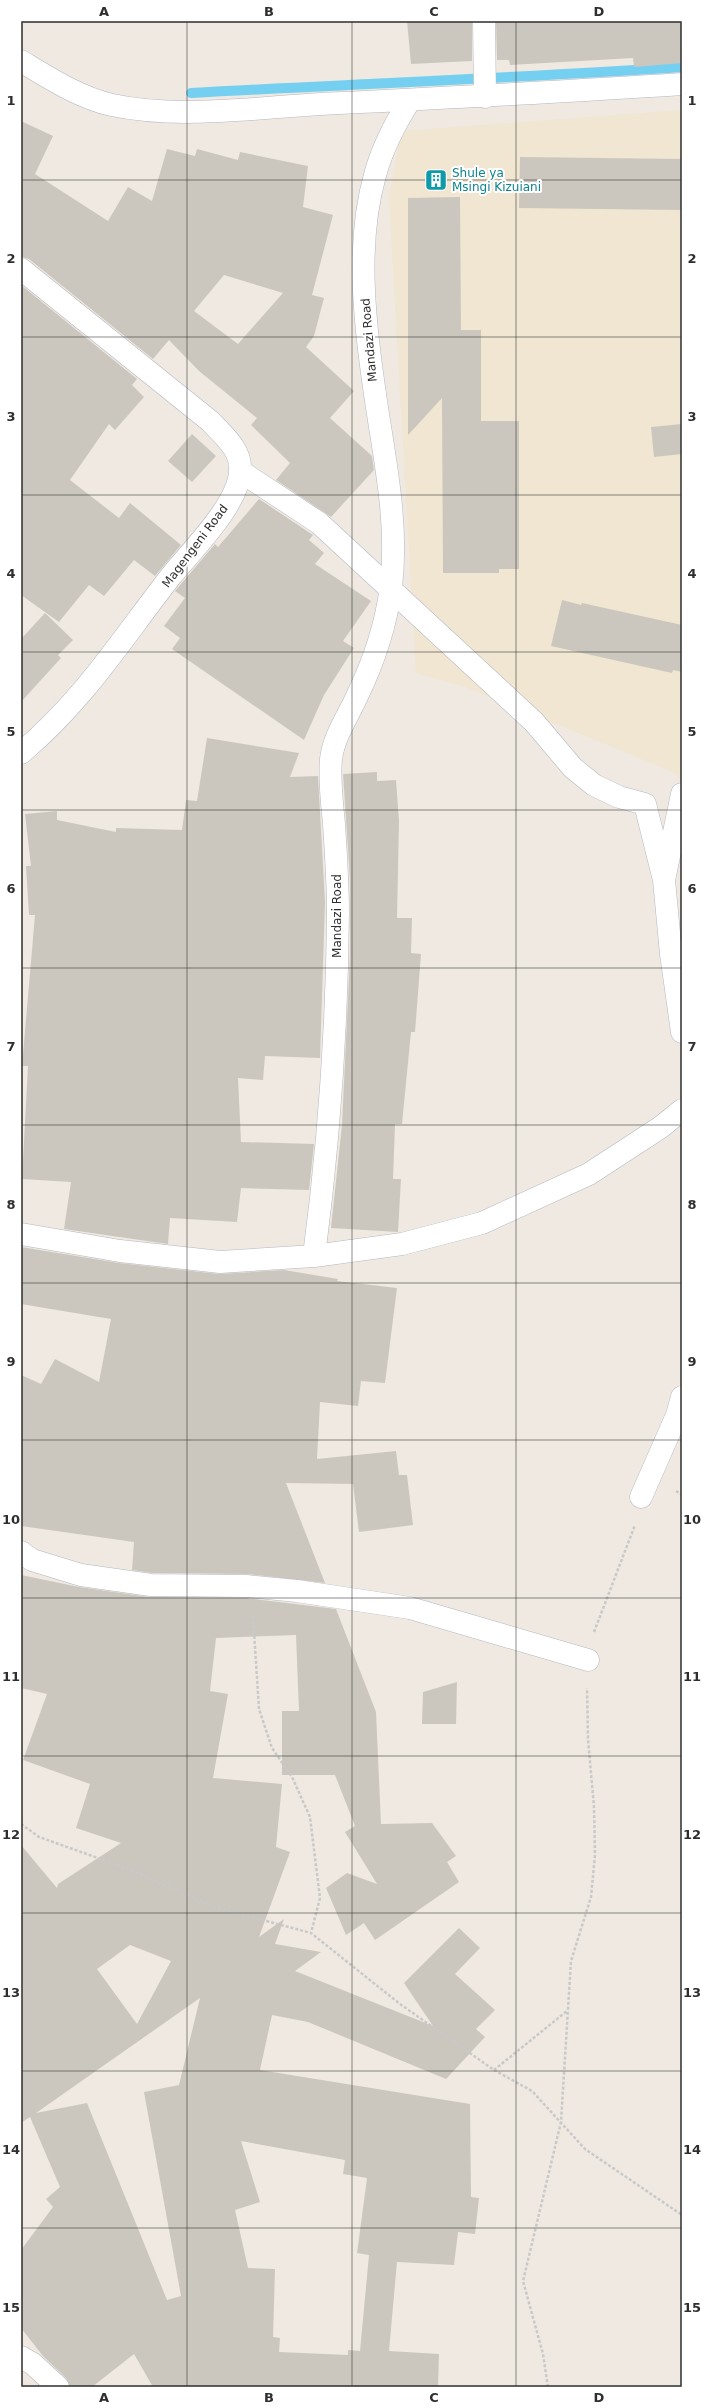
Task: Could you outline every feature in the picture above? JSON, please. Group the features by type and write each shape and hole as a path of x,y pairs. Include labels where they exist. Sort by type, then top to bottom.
{"street":[{"path":"484,21 485,97"},
{"path":"21,61 86,97 111,105 142,110 192,111 485,97 682,84"},
{"name":"Mandazi Road","path":"314,1256 331,1106 336,1013 338,909 331,757 342,724 369,670 381,633 391,587 393,533 389,473 374,386 368,326 364,283 365,228 375,174 399,118 410,100"},
{"name":"Magengeni Road","path":"21,269 210,421 231,443 238,456 240,471 232,497 214,524 171,577 105,666 72,706 21,753"},
{"path":"240,471 319,523 391,587 534,722 572,768 594,784 607,791 645,804 664,880 671,954 682,1032"},
{"path":"664,880 682,794"},
{"path":"21,1234 120,1251 220,1262 314,1256 402,1244 482,1223 589,1174 661,1127 682,1110"},
{"path":"641,1497 677,1415 682,1397"},
{"path":"21,1552 32,1560 89,1576 151,1585 246,1586 297,1591 410,1608 588,1660"},
{"path":"21,2357 33,2364 58,2387"}],"path":[{"path":"548,2387 543,2354 523,2281 561,2122 571,1961 591,1897 595,1855 594,1807 588,1738 588,1660 597,1620 638,1519"},
{"path":"246,1586 253,1615 259,1709 272,1748 292,1777 310,1818 320,1898 311,1933"},
{"path":"21,1824 39,1837 126,1868 214,1907 311,1933 400,2004 494,2070 532,2091 585,2149 682,2215"},
{"path":"494,2070 567,2011"}],"shaded area":[{"path":"682,110 682,781 673,772 468,688 416,673 389,198 401,131"}],"building":[{"path":"407,21 472,21 472,61 411,64"},
{"path":"496,21 682,21 682,63 634,67 633,58 510,65 509,60 497,60"},
{"path":"21,121 53,136 35,174 108,221 128,187 152,201 167,149 195,156 197,149 238,160 240,152 308,166 303,207 333,215 312,295 324,298 314,336 306,347 354,391 330,418 372,456 374,470 331,517 276,480 290,463 251,425 257,418 199,371 169,340 153,359 29,259 21,257","holes":["224,275 283,293 238,344 194,311"]},
{"path":"520,157 682,159 682,210 519,208"},
{"path":"460,197 461,330 481,330 481,421 519,421 519,569 499,569 499,573 443,573 442,398 408,435 408,198"},
{"path":"21,285 137,379 132,385 144,397 115,430 109,424 70,480 119,518 130,503 181,545 155,576 134,560 104,596 89,585 59,622 21,595"},
{"path":"682,424 682,454 654,457 651,427"},
{"path":"192,434 216,456 192,482 168,461"},
{"path":"259,499 313,535 309,540 324,553 315,564 371,601 343,641 354,648 324,695 304,740 172,649 180,638 164,626 185,598 175,591 215,544 218,547"},
{"path":"562,600 682,625 682,672 673,670 672,673 551,646"},
{"path":"45,613 73,640 58,655 61,658 21,702 21,639"},
{"path":"207,738 299,753 290,777 318,776 325,902 320,1058 265,1056 263,1080 238,1078 241,1142 314,1144 309,1190 241,1188 237,1222 170,1218 168,1244 64,1229 71,1182 22,1179 28,1066 22,1066 35,915 29,915 26,866 31,866 25,814 57,811 57,820 116,832 116,828 182,830 186,800 197,801"},
{"path":"377,772 377,781 396,780 399,821 397,918 412,918 411,953 421,954 415,1032 411,1032 402,1124 395,1124 393,1179 401,1179 398,1232 331,1228 342,1125 350,956 350,879 343,774"},
{"path":"21,1247 119,1263 219,1274 284,1270 338,1279 337,1281 397,1288 385,1383 361,1381 358,1406 320,1402 317,1459 396,1451 399,1475 407,1475 413,1525 359,1532 353,1484 286,1483 325,1583 247,1574 152,1573 132,1570 134,1542 21,1526 21,1375 41,1384 55,1359 99,1382 111,1319 21,1304"},
{"path":"21,1575 79,1587 149,1597 245,1598 336,1609 376,1712 381,1824 432,1823 456,1856 447,1862 459,1882 375,1940 364,1923 346,1935 326,1888 347,1873 377,1884 345,1832 355,1826 335,1775 282,1775 282,1711 299,1711 296,1635 216,1638 210,1691 228,1694 213,1778 282,1784 276,1847 290,1852 259,1937 284,1919 275,1944 321,1952 295,1971 433,2026 404,1983 459,1928 480,1948 455,1974 495,2010 476,2029 485,2037 446,2079 308,2022 272,2015 260,2070 470,2104 471,2197 479,2198 475,2234 458,2232 454,2265 397,2262 389,2351 439,2354 438,2387 153,2387 134,2354 92,2387 70,2387 66,2378 43,2356 21,2328 21,2250 53,2207 46,2199 60,2187 30,2117 21,2123 21,1845 57,1888 58,1884 121,1843 76,1828 90,1784 23,1760 47,1694 21,1688","holes":["130,1945 171,1961 137,2024 97,1969","200,1998 179,2085 144,2092 181,2296 167,2300 87,2103 36,2113","241,2141 345,2160 343,2174 367,2178 357,2253 369,2255 360,2351 348,2350 348,2355 279,2352 280,2338 273,2337 275,2269 248,2268 235,2210 260,2202"]},
{"path":"457,1682 456,1724 422,1724 423,1692"}],"waterway":[{"path":"191,93 498,78 682,67"}],"place":[{"name":"Shule ya Msingi Kizuiani","path":"436,180"}]}
